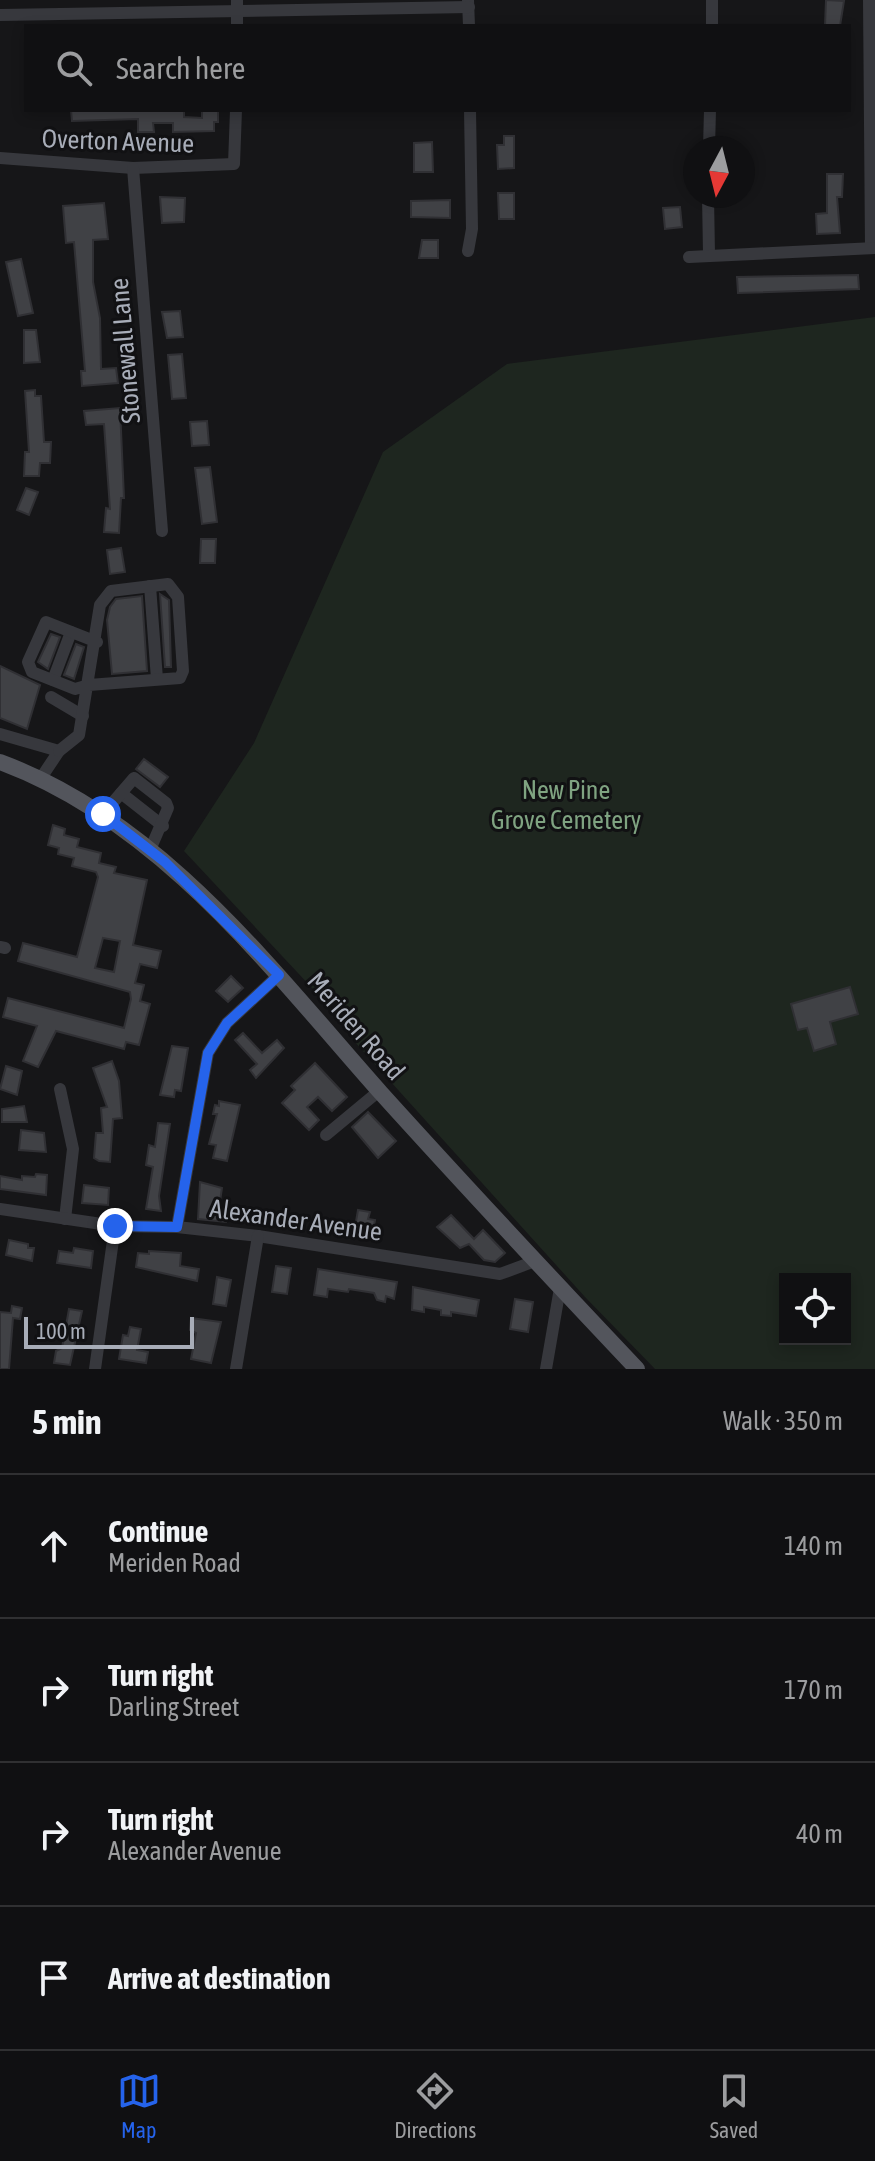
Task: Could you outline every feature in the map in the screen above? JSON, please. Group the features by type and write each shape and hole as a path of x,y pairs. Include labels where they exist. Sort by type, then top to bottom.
{"main road":[{"name":"Meriden Road","path":"0,762 41,778 103,814 150,850 279,975 379,1091 637,1369"}],"street":[{"path":"39,0 42,15"},
{"path":"712,0 712,24"},
{"path":"689,257 873,248 869,0"},
{"path":"0,15 237,6 468,3 469,24"},
{"name":"Overton Avenue","path":"0,158 133,168 234,164 236,112"},
{"path":"468,251 472,229 470,112"},
{"path":"709,136 710,112"},
{"name":"Stonewall Lane","path":"133,168 162,531"},
{"path":"708,208 709,254"},
{"path":"41,778 59,751 79,735 89,685 97,642 100,605 111,591 168,584 178,597 183,671 180,678 89,685 75,689 32,672 28,662 46,622 97,642"},
{"path":"150,586 157,679"},
{"path":"53,680 71,632"},
{"path":"51,697 83,716"},
{"path":"0,734 59,751"},
{"path":"103,814 134,778 166,803 163,826 150,850"},
{"path":"121,793 163,826"},
{"path":"177,1227 208,1053 227,1023 279,975"},
{"path":"60,1089 73,1149 65,1219"},
{"path":"326,1135 379,1091"},
{"name":"Alexander Avenue","path":"0,1209 115,1226 177,1227 258,1236 500,1274 535,1261"},
{"path":"95,1369 115,1226"},
{"path":"236,1369 258,1236"},
{"path":"546,1369 560,1288"}],"green space":[{"name":"New Pine Grove Cemetery","path":"875,317 875,1369 655,1369 585,1297 353,1040 326,1003 184,851 254,743 383,452 507,364"}],"building":[{"path":"826,0 844,1 840,24 825,24"},
{"path":"71,112 184,112 184,117 202,118 202,112 218,112 214,131 173,132 173,123 153,123 154,132 138,132 138,119 72,121"},
{"path":"504,136 514,136 514,168 498,169 497,145 504,145"},
{"path":"432,142 433,172 414,172 414,143"},
{"path":"827,174 843,174 842,197 837,197 840,233 817,234 816,214 827,213"},
{"path":"498,193 514,193 514,219 499,219"},
{"path":"160,197 185,198 184,222 162,223"},
{"path":"450,200 450,218 411,217 411,201"},
{"path":"104,203 108,239 93,240 93,282 100,318 101,369 116,368 118,383 82,386 81,371 85,371 74,242 66,243 63,206"},
{"path":"680,207 682,227 665,229 663,208"},
{"path":"422,240 438,240 438,258 419,258"},
{"path":"21,259 33,313 18,316 6,262"},
{"path":"858,275 859,289 738,293 737,277"},
{"path":"180,311 183,337 167,338 162,312"},
{"path":"24,330 36,330 40,362 24,363"},
{"path":"182,354 186,398 172,399 168,355"},
{"path":"35,390 35,396 41,396 44,442 51,442 50,463 40,463 39,476 24,476 25,452 29,452 25,391"},
{"path":"120,408 124,498 121,498 119,533 104,532 106,508 110,509 104,424 86,425 84,411"},
{"path":"207,421 209,445 192,446 190,422"},
{"path":"210,467 217,522 202,524 195,468"},
{"path":"26,488 38,492 29,515 17,510"},
{"path":"201,539 216,539 215,563 200,563"},
{"path":"121,548 125,572 110,574 107,550"},
{"path":"160,594 169,600 171,667 165,667"},
{"path":"142,596 147,671 112,674 107,620 110,607 116,599"},
{"path":"51,634 60,637 48,669 38,662"},
{"path":"76,644 84,647 74,679 64,675"},
{"path":"0,666 40,685 27,729 0,718"},
{"path":"144,759 168,777 160,787 136,769"},
{"path":"53,825 65,829 64,835 79,839 77,847 101,853 99,863 116,867 114,873 147,880 133,945 161,951 157,968 140,964 135,983 144,985 140,1001 150,1004 139,1045 126,1042 124,1049 56,1031 38,1067 23,1061 37,1026 3,1017 8,998 124,1028 131,999 130,992 18,961 23,943 77,957 98,877 96,872 72,866 74,858 58,854 59,848 48,845","holes":["103,938 120,941 114,972 95,968"]},
{"path":"231,976 243,988 228,1002 216,991"},
{"path":"850,987 858,1014 830,1022 836,1044 814,1051 807,1028 798,1030 791,1004"},
{"path":"243,1033 262,1053 277,1040 284,1048 256,1078 250,1070 257,1064 235,1040"},
{"path":"172,1046 188,1048 181,1091 175,1090 174,1097 160,1095"},
{"path":"112,1061 119,1081 122,1118 113,1119 110,1162 94,1158 96,1133 103,1133 101,1108 107,1107 93,1068"},
{"path":"315,1063 347,1097 332,1111 318,1097 307,1107 319,1120 309,1130 282,1103 295,1090 291,1086"},
{"path":"6,1066 22,1071 17,1095 0,1089"},
{"path":"219,1101 240,1105 227,1161 213,1158 216,1145 209,1144 217,1114 213,1114 215,1105 219,1106"},
{"path":"24,1106 27,1122 2,1122 2,1109"},
{"path":"368,1112 396,1141 378,1158 352,1127"},
{"path":"158,1123 170,1124 159,1196 161,1211 146,1209 153,1167 146,1165 149,1145 155,1147"},
{"path":"21,1130 44,1133 46,1152 19,1150"},
{"path":"36,1174 47,1175 46,1195 0,1189 0,1176 22,1180 22,1176 35,1177"},
{"path":"200,1182 222,1188 219,1208 227,1209 226,1222 198,1219"},
{"path":"84,1185 109,1188 108,1205 82,1203"},
{"path":"358,1210 370,1212 368,1219 375,1220 372,1237 354,1233"},
{"path":"451,1215 474,1239 483,1230 505,1253 495,1262 484,1260 469,1244 460,1248 437,1227"},
{"path":"9,1240 34,1248 32,1261 6,1255"},
{"path":"74,1248 93,1251 91,1268 57,1263 59,1251 73,1253"},
{"path":"149,1251 181,1253 180,1266 199,1269 197,1281 136,1267 138,1253 149,1254"},
{"path":"276,1266 291,1268 287,1294 272,1292"},
{"path":"318,1269 397,1282 394,1299 386,1296 385,1302 377,1300 374,1293 349,1289 348,1292 328,1289 327,1297 314,1295"},
{"path":"217,1277 231,1280 226,1306 213,1304"},
{"path":"413,1287 479,1300 476,1316 451,1312 451,1316 441,1315 441,1310 424,1307 424,1312 412,1310"},
{"path":"515,1299 533,1302 528,1332 510,1329"},
{"path":"12,1306 22,1308 20,1319 13,1318 9,1369 0,1369 0,1312 11,1313"},
{"path":"69,1309 82,1311 70,1365 54,1363 56,1351 62,1348"},
{"path":"191,1318 221,1322 211,1363 191,1359 196,1333 190,1330"},
{"path":"130,1327 141,1329 137,1350 148,1352 146,1363 119,1359 123,1335 128,1336"}],"route":[{"path":"103,814 165,862 279,975 227,1023 208,1053 177,1227 115,1226"}]}
